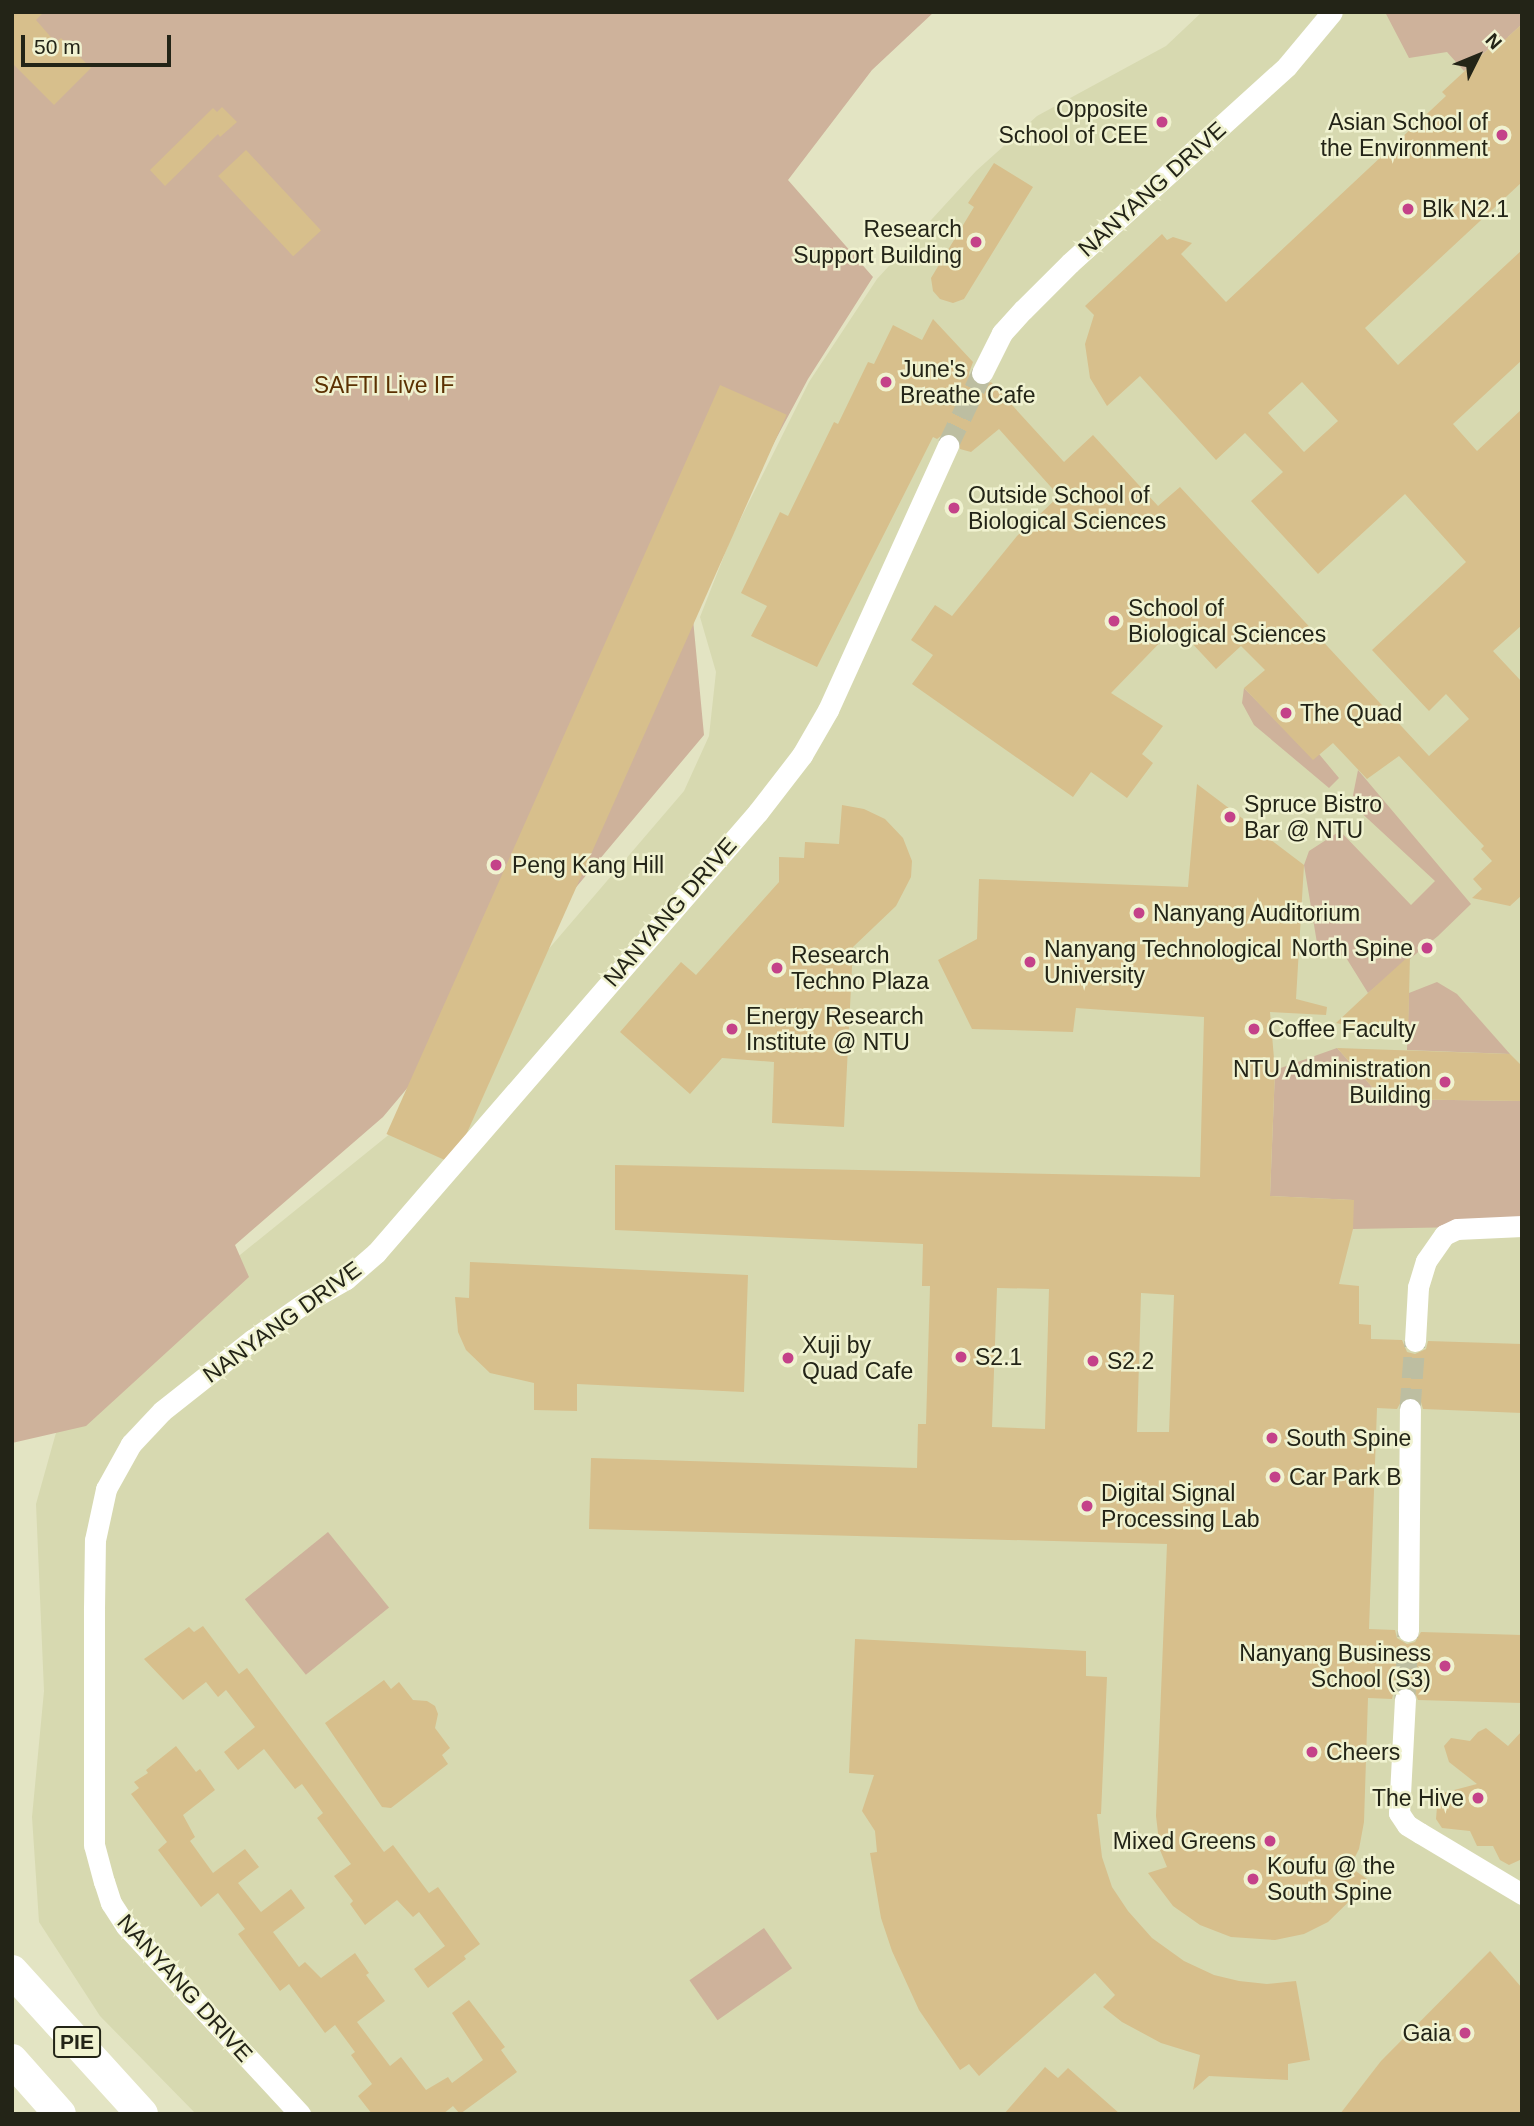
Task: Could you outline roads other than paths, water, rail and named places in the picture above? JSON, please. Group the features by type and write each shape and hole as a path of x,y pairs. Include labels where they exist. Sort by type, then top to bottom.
{"highway":[{"name":"PIE","path":"12,1971 142,2114"},
{"name":"PIE","path":"12,2060 60,2114"}],"street":[{"name":"NANYANG DRIVE","path":"982,373 1002,333 1023,310 1070,262 1287,65 1332,12"},
{"name":"NANYANG DRIVE","path":"300,2114 126,1926 111,1903 104,1882 94,1845 94,1609 95,1541 106,1489 131,1444 162,1411 253,1339 306,1302 346,1279 376,1253 758,812 802,755 828,710 948,445"},
{"path":"1415,1341 1418,1287 1426,1261 1444,1235 1457,1229 1522,1226"},
{"path":"1408,1631 1410,1409"},
{"path":"1405,1699 1399,1813 1407,1825 1522,1894"}],"tunnel":[{"path":"948,445 982,373"},
{"path":"1410,1409 1415,1341"},
{"path":"1405,1699 1408,1631"}],"place":[{"name":"Opposite School of CEE","path":"1162,122"},
{"name":"Asian School of the Environment","path":"1502,135"},
{"name":"Blk N2.1","path":"1408,209"},
{"name":"Research Support Building","path":"976,242"},
{"name":"June's Breathe Cafe","path":"886,382"},
{"name":"Outside School of Biological Sciences","path":"954,508"},
{"name":"School of Biological Sciences","path":"1114,621"},
{"name":"The Quad","path":"1286,713"},
{"name":"Spruce Bistro Bar @ NTU","path":"1230,817"},
{"name":"Peng Kang Hill","path":"496,865"},
{"name":"Nanyang Auditorium","path":"1139,913"},
{"name":"North Spine","path":"1427,948"},
{"name":"Nanyang Technological University","path":"1030,962"},
{"name":"Research Techno Plaza","path":"777,968"},
{"name":"Energy Research Institute @ NTU","path":"732,1029"},
{"name":"Coffee Faculty","path":"1254,1029"},
{"name":"NTU Administration Building","path":"1445,1082"},
{"name":"S2.1","path":"961,1357"},
{"name":"Xuji by Quad Cafe","path":"788,1358"},
{"name":"S2.2","path":"1093,1361"},
{"name":"South Spine","path":"1272,1438"},
{"name":"Car Park B","path":"1275,1477"},
{"name":"Digital Signal Processing Lab","path":"1087,1506"},
{"name":"Nanyang Business School (S3)","path":"1445,1666"},
{"name":"Cheers","path":"1312,1752"},
{"name":"The Hive","path":"1478,1798"},
{"name":"Mixed Greens","path":"1270,1841"},
{"name":"Koufu @ the South Spine","path":"1253,1879"},
{"name":"Gaia","path":"1465,2033"}],"park label":[{"name":"SAFTI Live IF","path":"384,385"}]}
